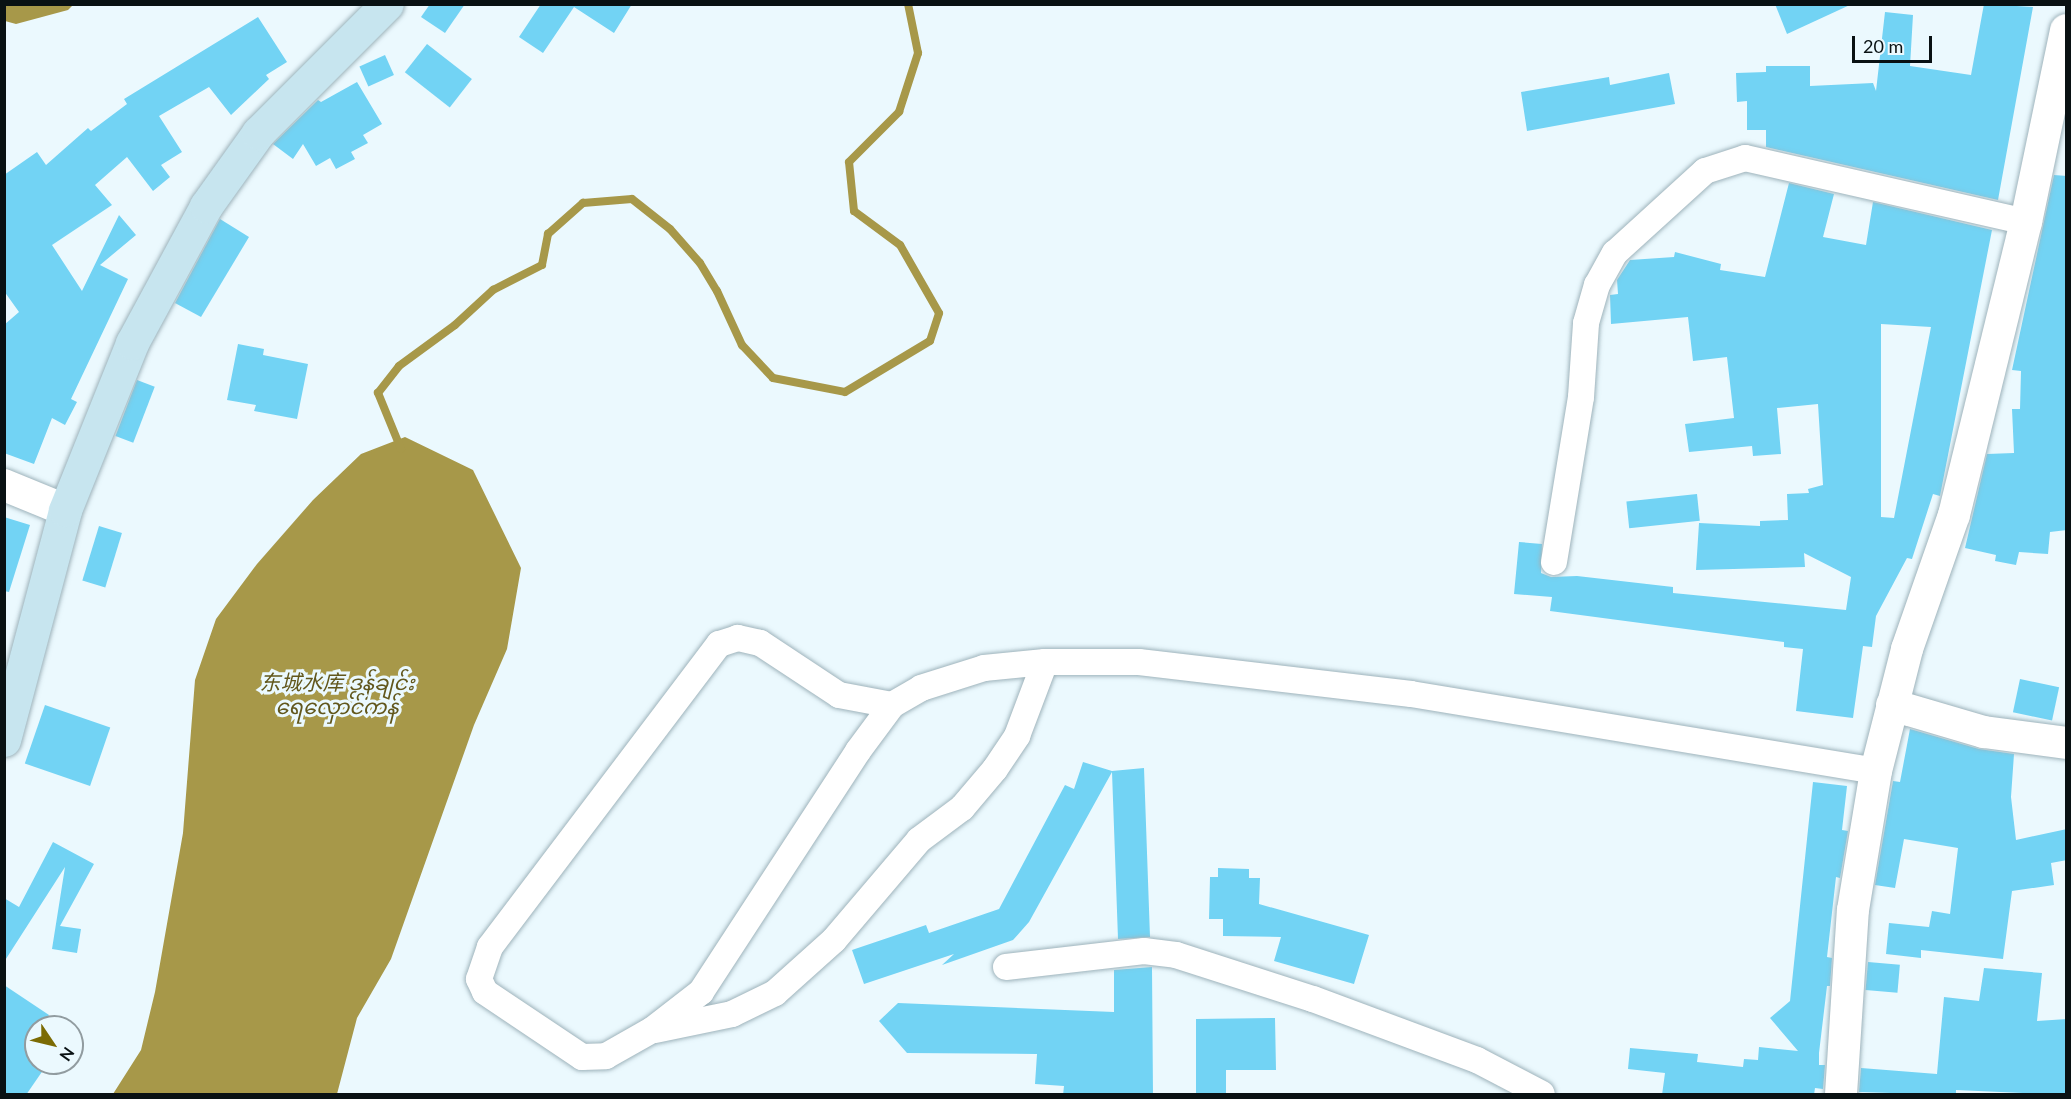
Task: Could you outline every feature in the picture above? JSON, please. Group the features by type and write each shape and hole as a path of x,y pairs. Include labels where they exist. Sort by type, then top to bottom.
{"main road":[{"path":"4,740 65,510 132,343 206,206 258,133 387,4"}],"street":[{"path":"1841,1095 1853,910 1876,771 1907,649 1954,515 2026,222 2067,30"},
{"path":"1554,562 1581,397 1586,323 1597,285 1615,253 1705,171 1745,158 2026,222"},
{"path":"4,485 65,510"},
{"path":"892,705 839,695 760,643 738,638 719,644 490,947 479,979 485,992 582,1057 606,1056 652,1030 701,992 858,751 892,705 921,688 984,668 1045,662 1139,662 1411,694 1876,771"},
{"path":"652,1030 732,1014 775,993 834,940 919,840 962,808 995,769 1017,736 1045,662"},
{"path":"1892,705 1984,732 2067,743"},
{"path":"1006,967 1144,951 1176,955 1313,999 1477,1060 1542,1095"}],"water":[{"path":"5,4 73,5 68,10 16,24 5,21"},
{"name":"东城水库 ဒွန်ချင်း ရေလှောင်ကန်","path":"405,437 473,470 521,568 507,649 474,725 391,959 357,1018 337,1094 113,1094 141,1050 155,992 183,833 195,680 216,619 257,564 313,500 361,454"}],"building":[{"path":"430,4 465,4 445,33 421,17"},
{"path":"541,4 632,4 614,33 574,7 543,53 519,37"},
{"path":"1775,4 1852,4 1787,34"},
{"path":"1984,4 2033,7 1998,200 1766,147 1766,130 1747,130 1747,101 1737,102 1736,73 1766,72 1766,66 1810,66 1810,86 1873,83 1876,91 1885,12 1913,15 1910,66 1971,75"},
{"path":"258,17 287,62 266,75 269,79 231,115 209,87 159,116 182,152 161,165 170,177 153,191 127,157 95,185 112,205 52,245 82,291 119,215 136,235 100,265 128,279 71,399 77,402 65,425 52,418 34,464 4,453 4,325 19,312 4,291 4,175 37,152 46,165 88,128 91,131 127,104 124,99"},
{"path":"427,44 472,79 450,107 405,72"},
{"path":"385,55 394,75 368,86 359,66"},
{"path":"1669,73 1675,104 1527,131 1521,92 1609,77 1610,85"},
{"path":"357,82 382,124 363,135 368,143 351,152 355,159 336,169 330,158 316,166 303,144 293,159 273,144 318,100 321,102"},
{"path":"2054,175 2067,176 2067,530 2050,532 2048,554 2019,552 2016,565 1995,561 1996,555 1965,548 1987,454 2014,453 2012,409 2020,409 2021,371 2012,370"},
{"path":"1789,183 1834,194 1823,237 1866,245 1873,202 1992,230 1940,496 1933,494 1912,559 1907,558 1876,616 1872,647 1863,646 1853,718 1796,711 1803,649 1784,647 1784,642 1550,611 1552,597 1514,594 1519,542 1542,544 1541,573 1551,577 1577,576 1673,587 1673,593 1846,610 1851,577 1804,553 1805,567 1696,570 1699,523 1760,526 1760,521 1788,520 1787,494 1809,493 1808,489 1823,485 1818,404 1777,408 1781,454 1753,456 1752,446 1689,452 1685,424 1734,418 1727,357 1693,361 1688,317 1611,324 1610,295 1618,294 1617,280 1630,260 1674,257 1675,252 1721,264 1720,270 1765,277","holes":["1881,324 1931,327 1894,518 1881,517"]},
{"path":"220,219 249,237 201,317 175,303"},
{"path":"238,344 264,349 263,355 308,364 297,419 254,411 256,405 227,400"},
{"path":"137,380 155,387 133,443 115,436"},
{"path":"1697,494 1700,521 1629,528 1626,501"},
{"path":"4,517 30,525 9,592 4,591"},
{"path":"99,526 122,533 105,588 82,581"},
{"path":"2020,679 2059,687 2052,721 2013,712"},
{"path":"45,705 110,727 90,786 25,764"},
{"path":"1910,729 1979,749 2014,754 2011,797 2016,840 2067,829 2067,860 2051,863 2054,885 2012,891 2003,959 1921,950 1921,958 1886,954 1889,923 1929,927 1932,911 1950,914 1958,848 1904,839 1895,888 1875,885 1893,781 1900,782"},
{"path":"1083,762 1112,771 1144,768 1150,937 1118,939 1112,772 1029,922 1013,940 942,965 954,954 864,984 852,950 926,925 929,933 999,909 1065,785 1074,789"},
{"path":"1813,782 1847,786 1842,830 1848,831 1840,878 1836,877 1827,957 1832,958 1830,986 1827,986 1819,1053 1819,1065 1825,1065 1823,1089 1815,1088 1814,1095 1662,1095 1665,1073 1628,1069 1630,1048 1698,1054 1697,1062 1743,1067 1744,1059 1758,1060 1759,1047 1798,1051 1770,1018 1790,1001"},
{"path":"53,842 94,864 60,926 81,929 77,953 52,949 65,867 4,962 4,898 19,907"},
{"path":"1218,868 1249,869 1249,878 1260,878 1259,904 1369,935 1354,984 1274,961 1281,937 1223,936 1223,919 1209,919 1210,877 1218,877"},
{"path":"1868,962 1900,965 1897,993 1866,990"},
{"path":"1152,967 1153,1095 1063,1095 1064,1086 1035,1084 1037,1054 907,1053 879,1021 898,1003 1114,1012 1114,970"},
{"path":"1984,968 2042,973 2037,1021 2067,1019 2067,1095 1956,1090 1956,1095 1859,1092 1861,1068 1937,1074 1944,997 1979,1001"},
{"path":"4,985 49,1015 24,1015 24,1075 40,1075 26,1095 4,1095"},
{"path":"1275,1018 1276,1070 1226,1070 1226,1095 1196,1095 1196,1019"}],"waterway":[{"path":"401,449 378,393 399,366 455,325 493,290 542,265 548,234 583,203 632,199 670,229 700,263 717,291 742,345 773,378 845,392 930,341 939,313 900,245 854,211 849,162 899,112 918,53 908,4"}]}
